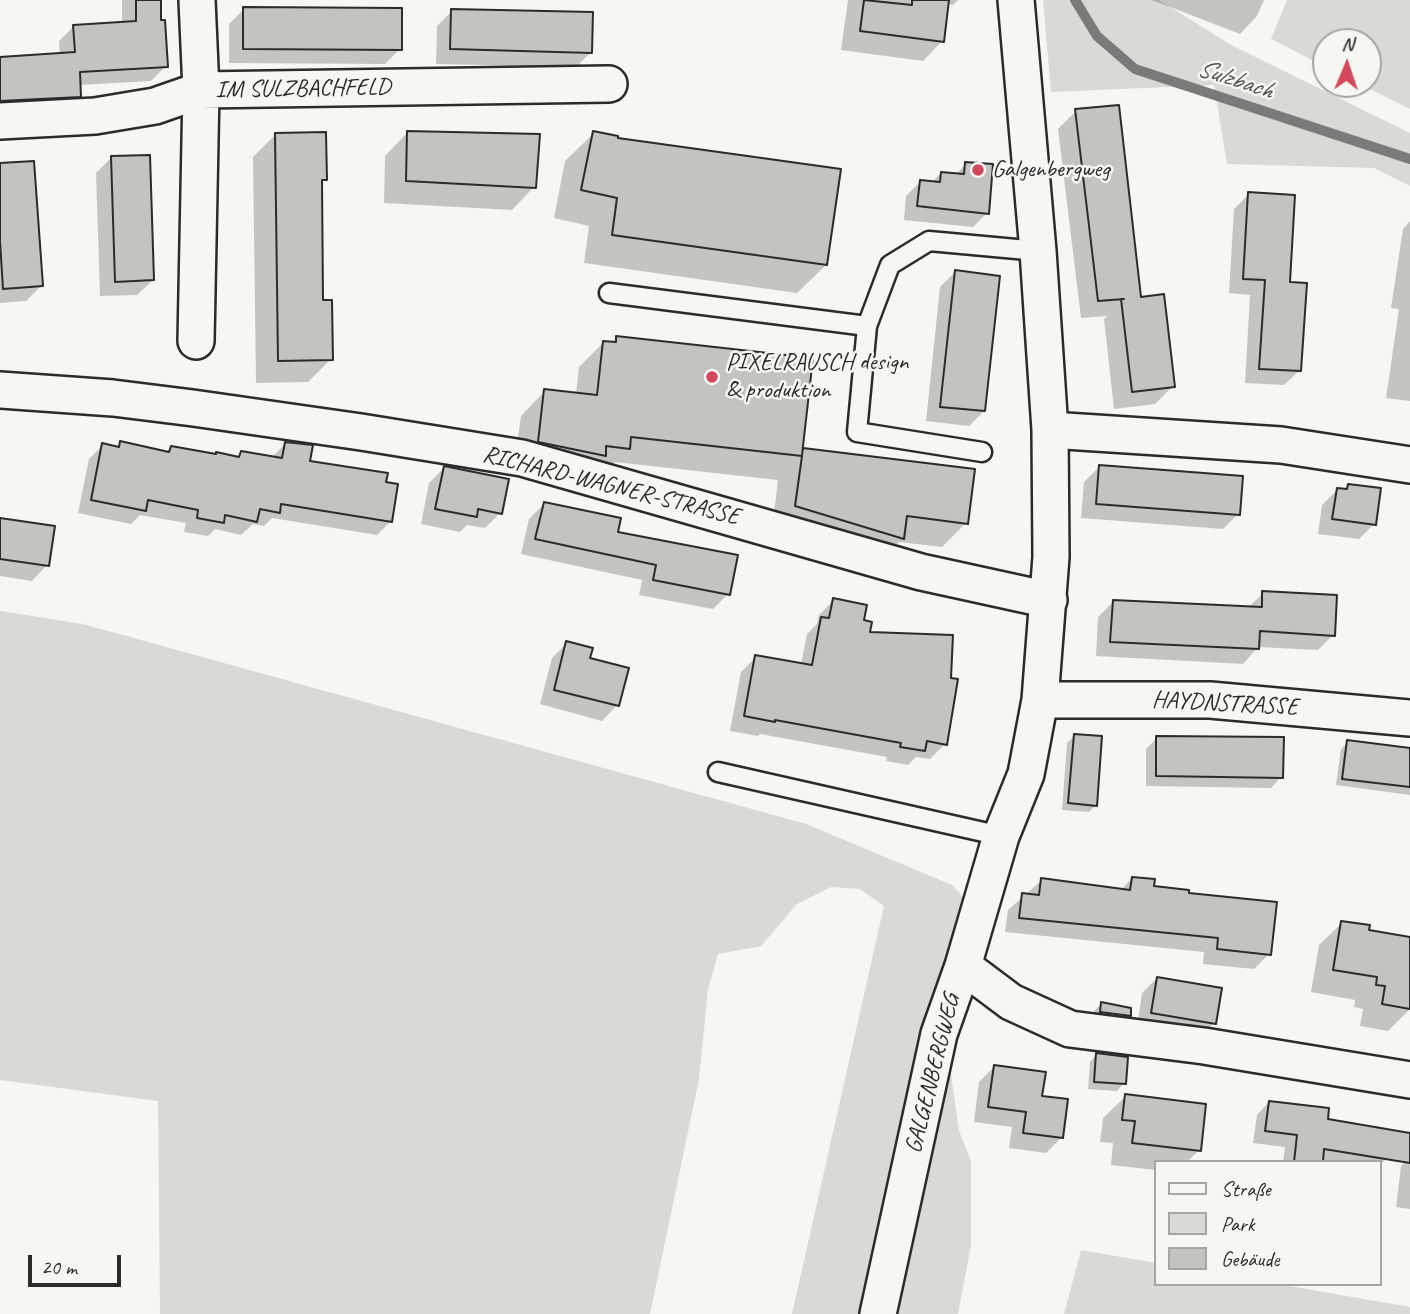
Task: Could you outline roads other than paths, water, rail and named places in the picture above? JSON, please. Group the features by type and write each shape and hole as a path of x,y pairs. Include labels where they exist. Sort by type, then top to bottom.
{"street":[{"path":"196,341 201,90 197,0"},
{"name":"GALGENBERGWEG","path":"878,1314 939,1034 963,966 1001,836 1026,774 1040,700 1052,557 1050,430 1038,251 1016,0"},
{"name":"IM SULZBACHFELD","path":"0,121 95,116 155,106 201,90 609,84"},
{"name":"RICHARD-WAGNER-STRASSE","path":"0,390 113,398 193,408 522,458 921,572 1049,600"},
{"path":"1050,430 1281,444 1410,465"},
{"name":"HAYDNSTRASSE","path":"1040,700 1210,700 1410,718"},
{"path":"963,966 1012,1002 1070,1029 1204,1046 1410,1080"}],"lane":[{"path":"982,452 857,432 867,327 890,265 929,241 1038,251"},
{"path":"609,293 867,327"},
{"path":"718,772 1001,836"}],"waterway":[{"name":"Sulzbach","path":"1075,0 1097,36 1135,69 1410,159"}],"place":[{"name":"Galgenbergweg","path":"978,170"},
{"name":"PIXELRAUSCH design & produktion","path":"712,377"}]}
